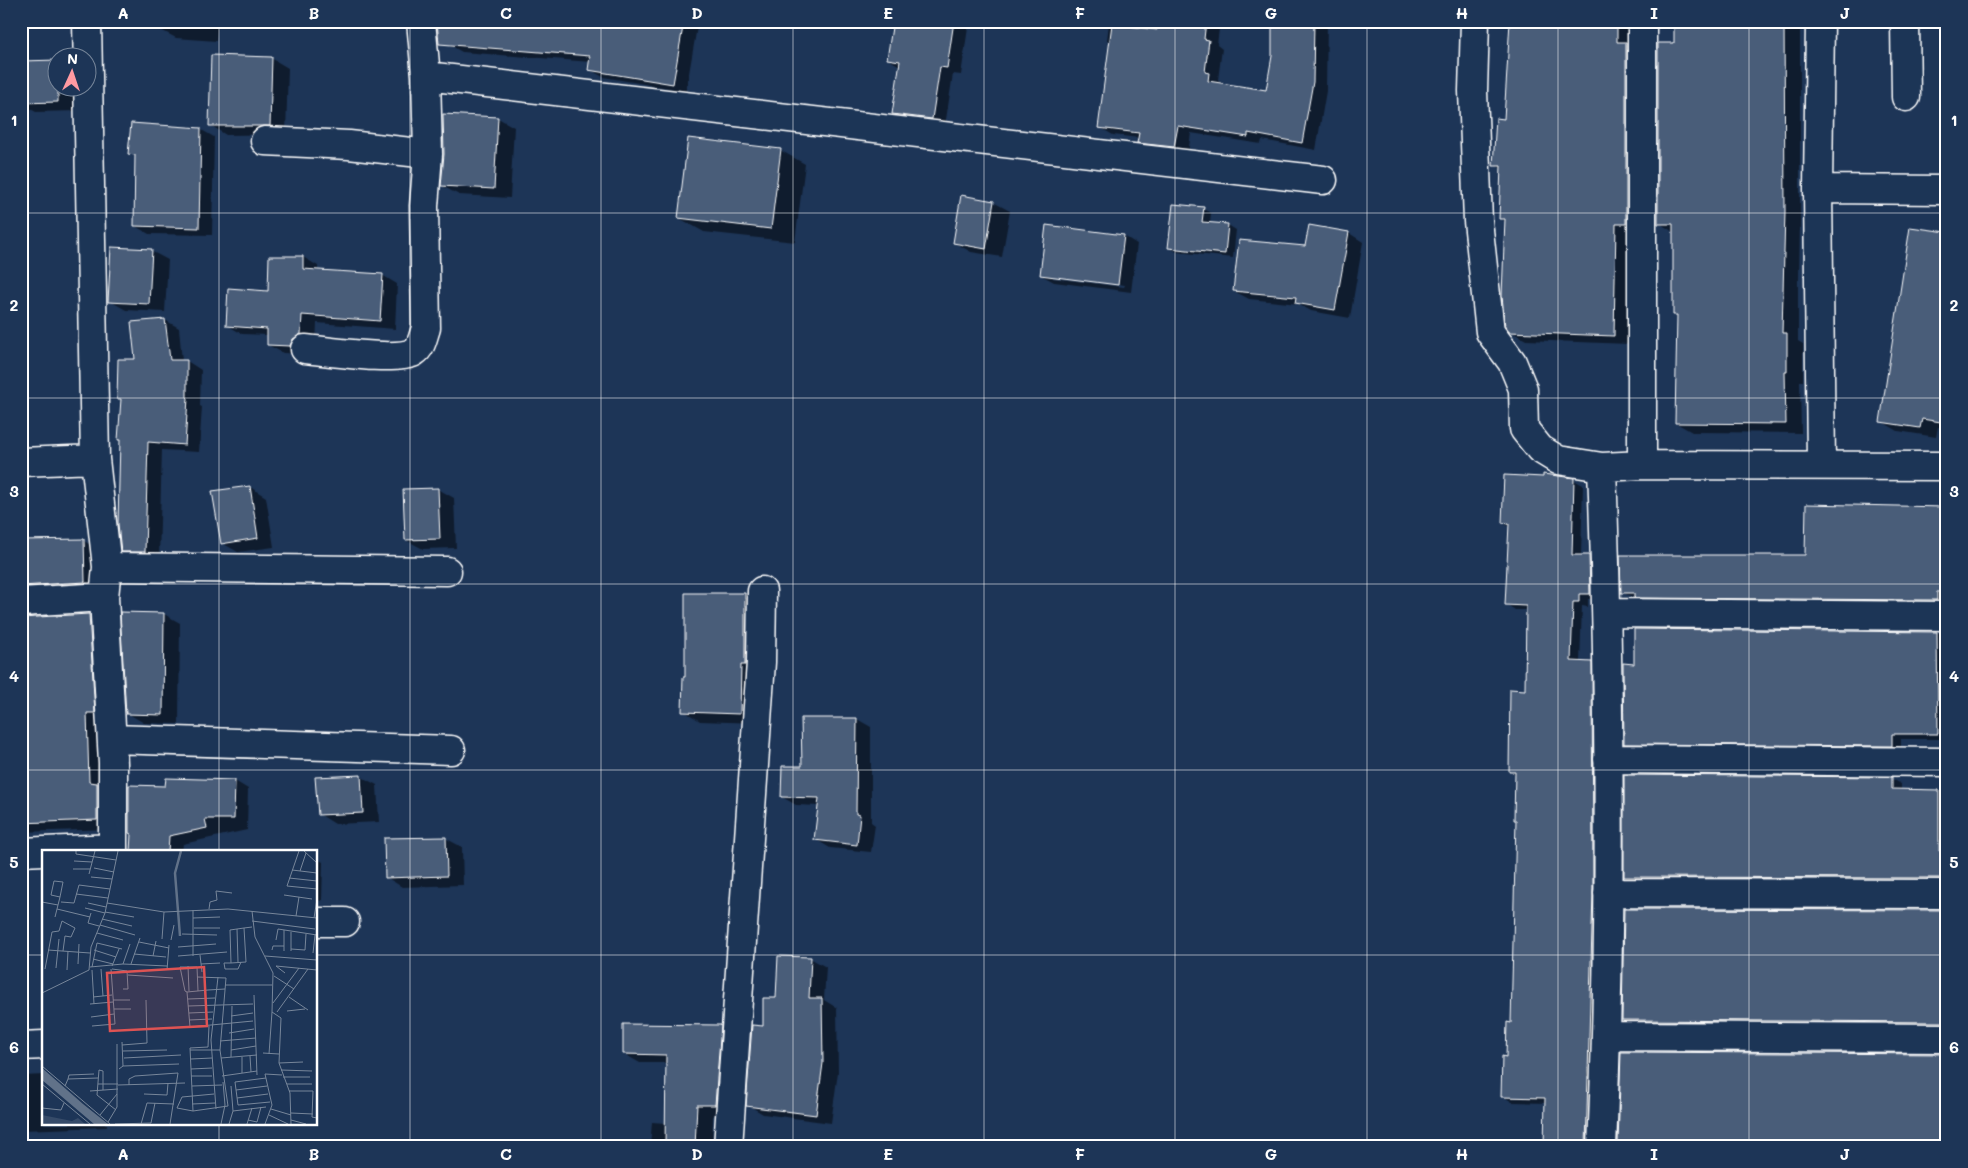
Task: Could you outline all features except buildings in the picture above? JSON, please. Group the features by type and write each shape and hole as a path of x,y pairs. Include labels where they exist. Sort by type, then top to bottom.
{"street":[{"path":"87,21 95,459 107,567 104,597 112,739 113,850"},
{"path":"305,349 398,356 414,352 420,346 426,328 424,206 428,154 426,76 421,21"},
{"path":"1475,21 1473,91 1478,221 1490,332 1512,362 1523,389 1524,429 1540,449 1558,460 1602,467 1642,464 1947,466"},
{"path":"1642,21 1642,464"},
{"path":"1820,21 1818,189 1821,464"},
{"path":"1905,21 1906,97"},
{"path":"426,76 1323,180"},
{"path":"265,141 348,145 428,154"},
{"path":"1818,189 1947,190"},
{"path":"21,462 95,459"},
{"path":"1602,467 1608,613 1607,1036 1602,1147"},
{"path":"107,567 447,571"},
{"path":"728,1147 761,662 762,591"},
{"path":"21,602 104,597"},
{"path":"1608,613 1947,616"},
{"path":"112,739 451,750"},
{"path":"1608,759 1947,762"},
{"path":"21,852 42,852"},
{"path":"1608,893 1947,894"},
{"path":"318,922 345,922"},
{"path":"1607,1036 1947,1038"},
{"path":"21,1046 42,1045"}]}
